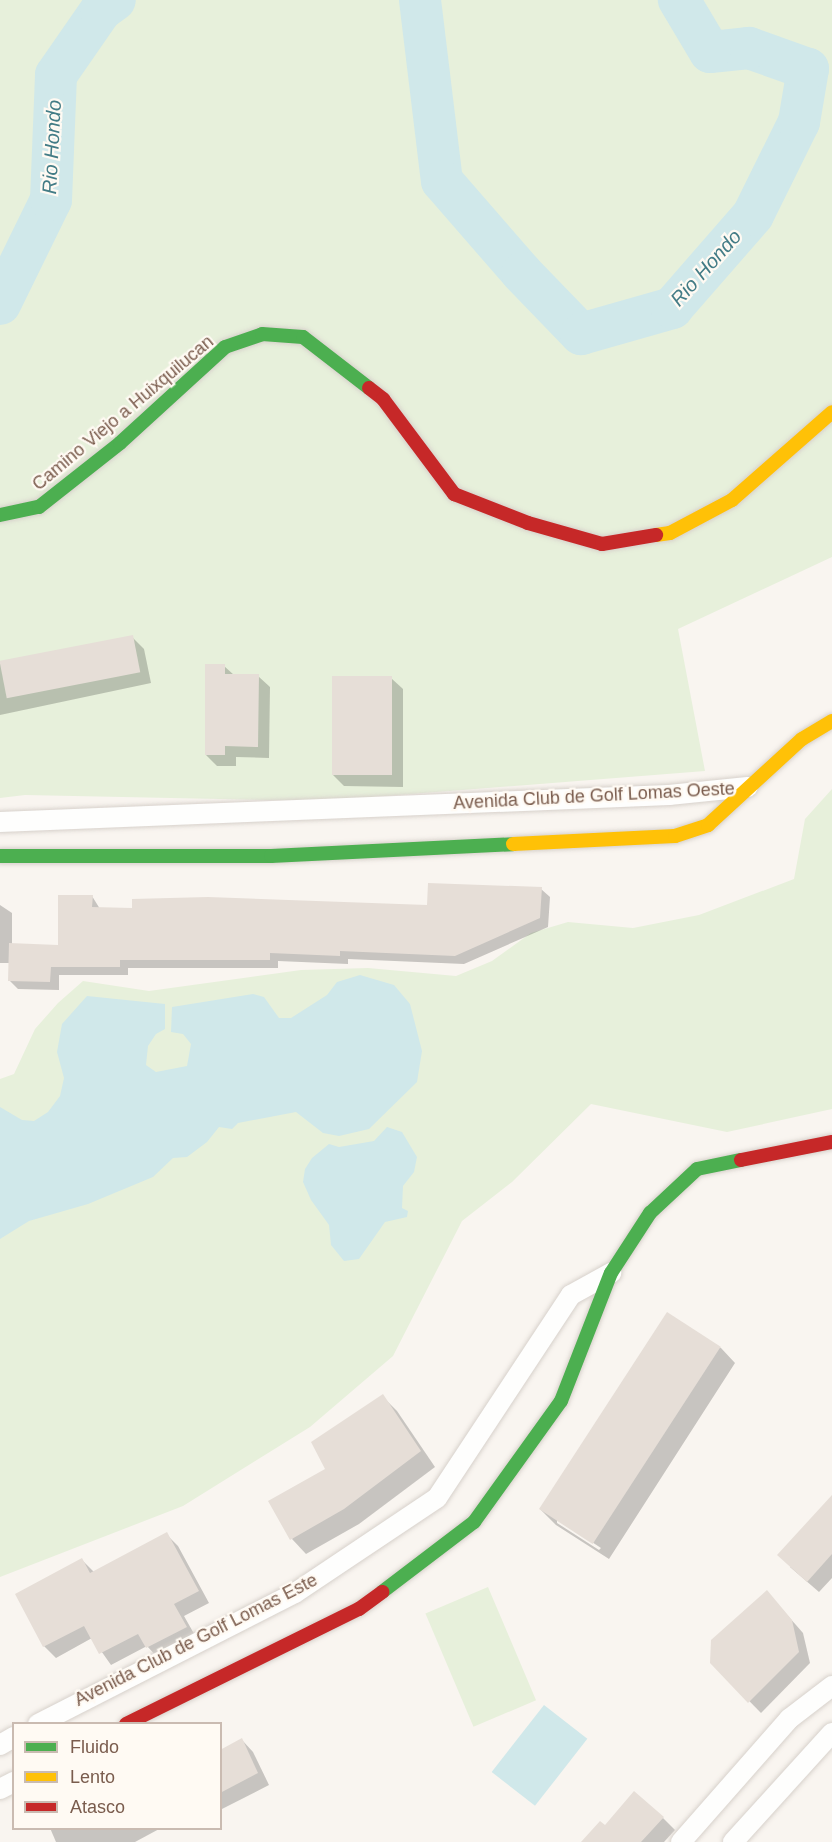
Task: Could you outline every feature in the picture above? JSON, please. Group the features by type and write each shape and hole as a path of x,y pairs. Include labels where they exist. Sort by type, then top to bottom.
{"street":[{"name":"Camino Viejo a Huixquilucan","path":"0,514 39,507 120,443 225,347 262,334 303,337 383,399 454,494 528,523 602,543 670,533 732,500 832,411"},
{"path":"748,787 802,739 832,721"},
{"name":"Avenida Club de Golf Lomas Oeste","path":"0,822 669,795 748,787"},
{"name":"Avenida Club de Golf Lomas Oeste","path":"0,856 271,856 675,836 708,825 748,787"},
{"path":"130,1722 359,1609 474,1522 561,1401 610,1273 650,1213 697,1169 832,1142"},
{"name":"Avenida Club de Golf Lomas Este","path":"42,1722 295,1593 437,1498 571,1295 610,1273"},
{"path":"681,1842 789,1719 832,1686"},
{"path":"733,1842 832,1733"}],"green space":[{"path":"0,0 832,0 832,557 678,629 705,771 321,801 25,795 0,798"},
{"path":"832,789 832,1109 727,1132 591,1104 512,1182 462,1221 393,1356 310,1427 183,1506 0,1577 0,1079 14,1074 35,1029 58,1003 83,981 149,991 301,970 368,968 456,976 492,961 531,933 568,922 633,928 699,915 794,879 805,819"},
{"path":"488,1587 536,1700 473,1727 425,1614"}],"water":[{"path":"360,975 394,985 410,1004 422,1051 417,1082 369,1129 339,1136 323,1133 296,1112 238,1123 232,1129 219,1127 207,1142 187,1157 173,1158 153,1177 88,1204 29,1221 0,1239 0,1107 22,1120 34,1121 48,1112 60,1096 64,1078 57,1052 62,1024 87,996 165,1004 165,1029 156,1034 148,1046 146,1065 156,1072 187,1066 191,1044 183,1034 171,1032 172,1007 253,994 264,997 279,1018 291,1018 327,995 337,982"},
{"path":"387,1127 402,1132 417,1157 414,1172 403,1186 402,1208 408,1211 407,1217 385,1222 359,1259 344,1261 331,1245 329,1225 311,1200 303,1182 305,1169 312,1158 329,1144 339,1147 374,1141"},
{"path":"544,1705 587,1739 535,1806 492,1772"}],"building":[{"path":"133,635 140,672 7,698 0,661"},
{"path":"205,664 225,664 225,674 259,674 258,747 225,746 225,755 205,755"},
{"path":"332,676 392,676 392,775 332,775"},
{"path":"428,883 542,887 540,918 455,956 340,951 340,956 270,953 270,960 120,960 120,967 51,967 50,982 8,981 9,943 58,945 58,895 93,895 92,907 132,908 132,899 208,897 427,905"},
{"path":"667,1312 721,1347 593,1544 539,1509"},
{"path":"383,1394 421,1451 344,1509 290,1540 268,1501 325,1469 311,1442"},
{"path":"832,1495 832,1554 807,1582 777,1555"},
{"path":"167,1532 199,1591 174,1604 187,1627 146,1648 138,1634 99,1654 84,1626 43,1647 15,1594 82,1558 90,1573"},
{"path":"767,1590 792,1620 799,1652 748,1703 710,1663 711,1640"},
{"path":"242,1738 258,1773 222,1792 222,1749"},
{"path":"634,1791 664,1817 641,1842 581,1842 600,1821 605,1825"}],"waterway":[{"name":"Rio Hondo","path":"0,304 51,200 56,75 101,10 115,0"},
{"name":"Rio Hondo","path":"420,0 442,181 522,273 581,334 672,308 753,215 799,122 808,69 749,48 710,52 679,0"}],"traffic: fast":[{"path":"0,515 39,507 120,443 225,347 262,334 303,337 369,388"},
{"path":"0,856 271,856 513,844"},
{"path":"382,1592 474,1522 561,1401 611,1273 650,1213 697,1169 741,1160"}],"traffic: slow":[{"path":"656,535 670,533 732,500 832,412"},
{"path":"513,844 675,836 708,825 802,739 832,721"}],"traffic: jam":[{"path":"369,388 383,399 454,494 528,523 602,544 656,535"},
{"path":"741,1160 832,1142"},
{"path":"130,1722 359,1609 382,1592"}]}
